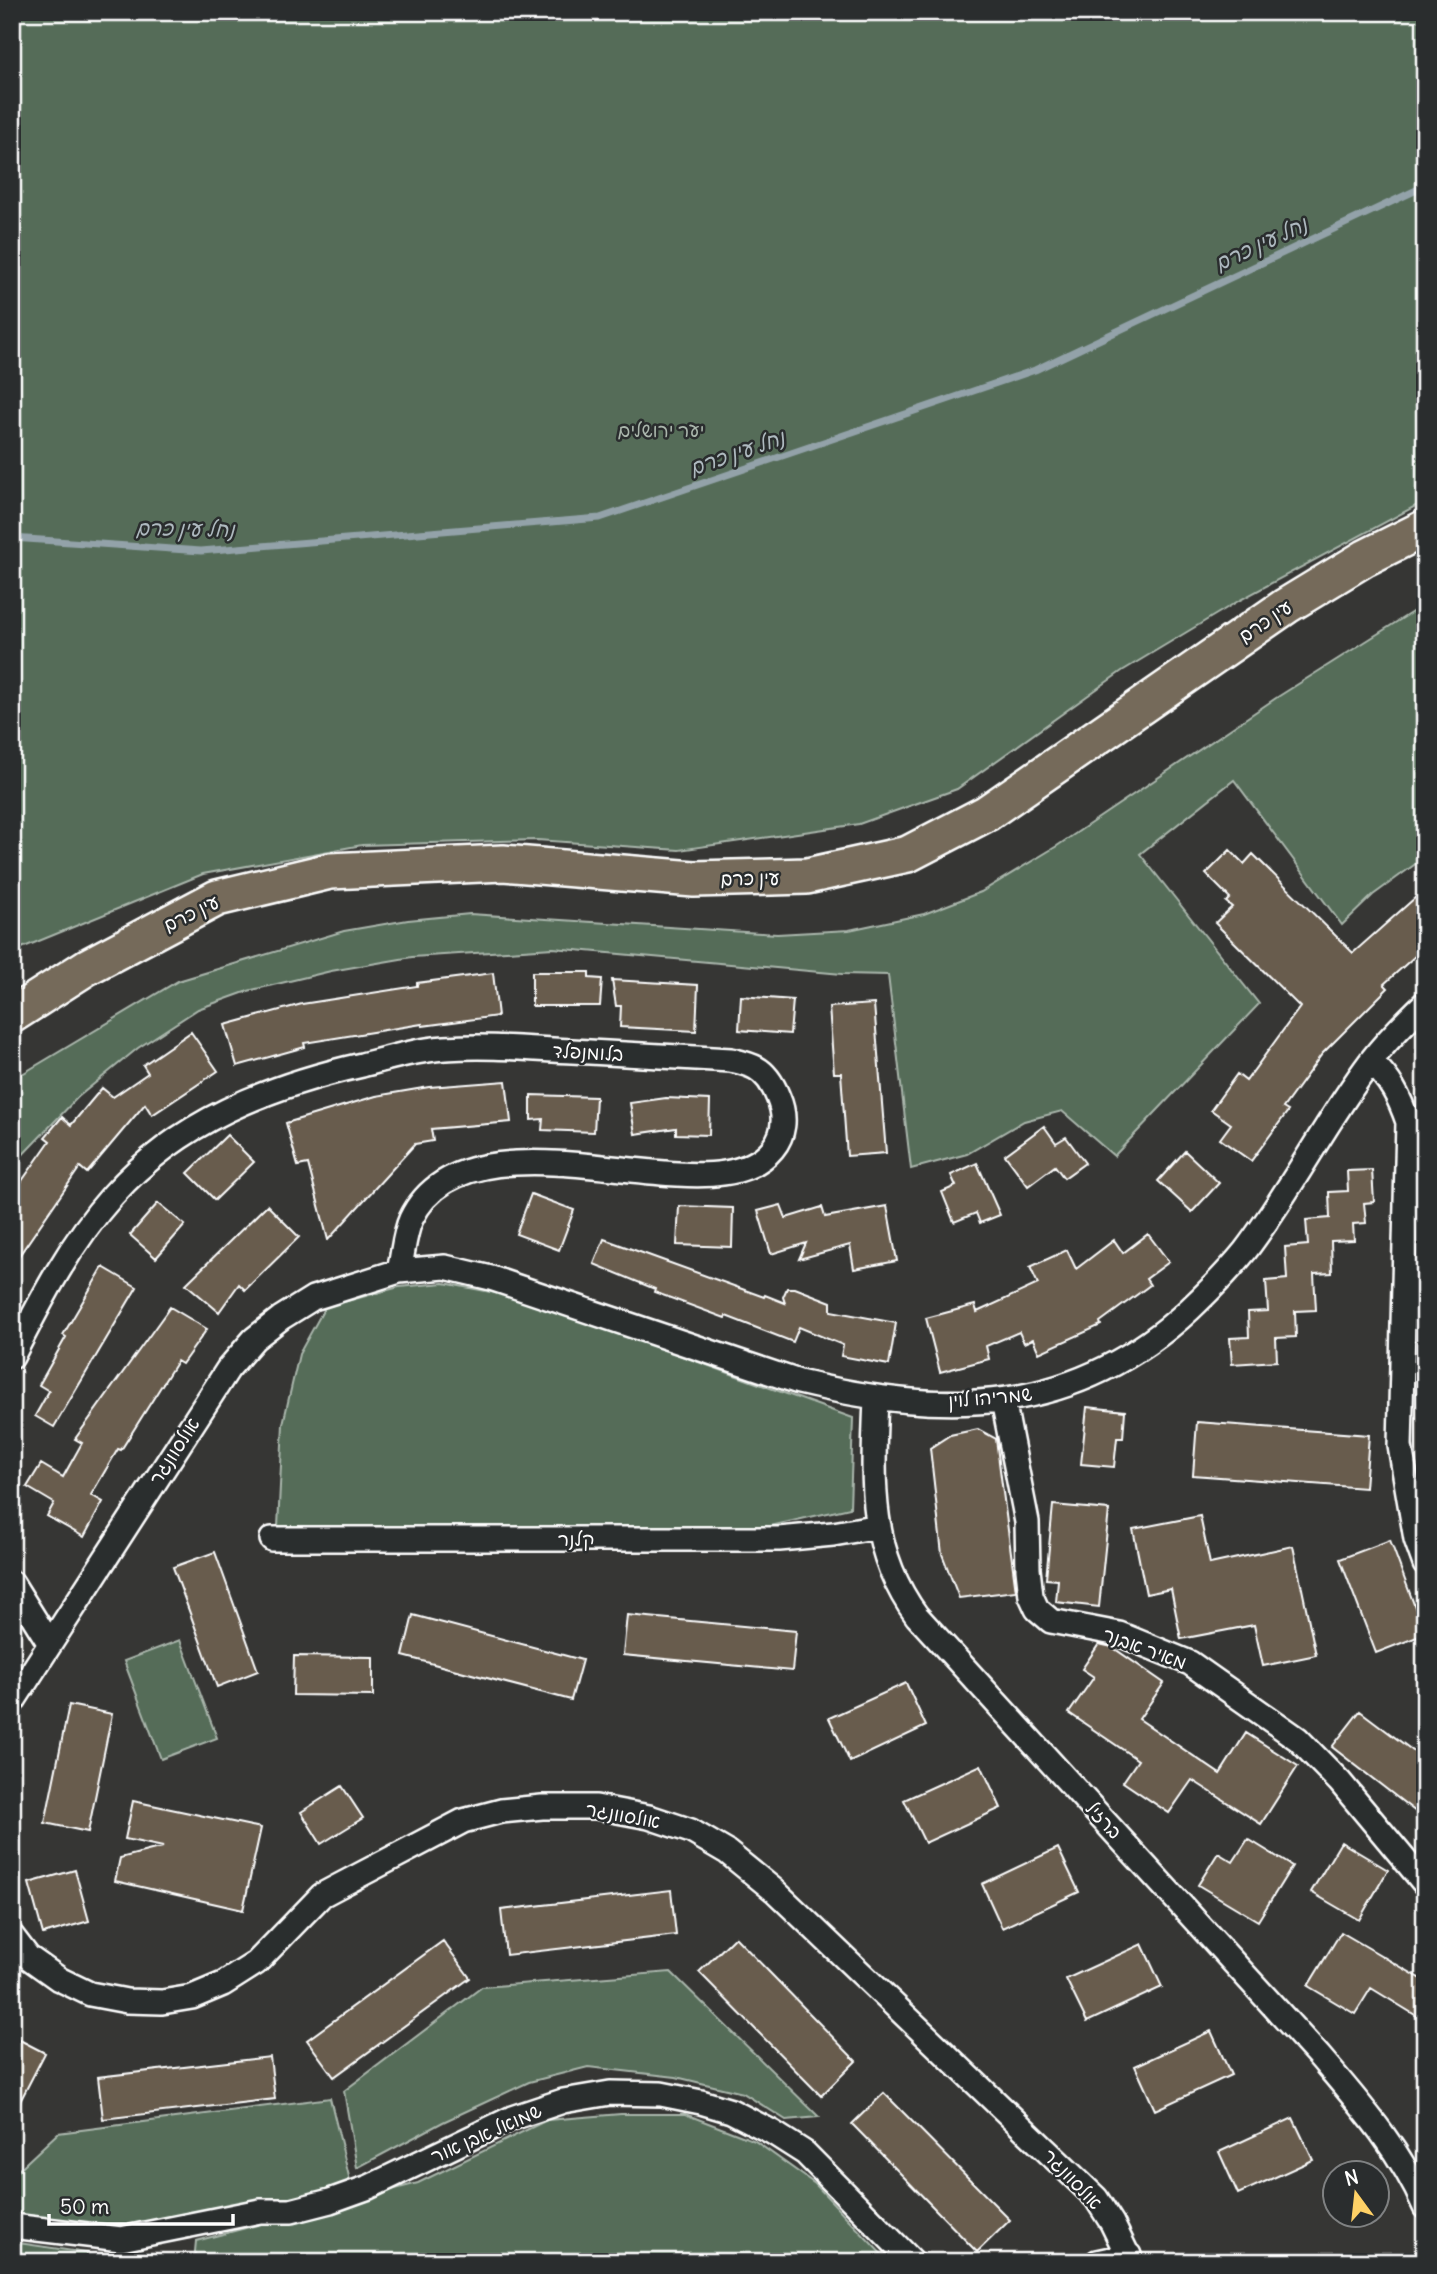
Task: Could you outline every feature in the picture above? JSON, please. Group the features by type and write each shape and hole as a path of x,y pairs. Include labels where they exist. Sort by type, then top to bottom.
{"main road":[{"name":"עין כרם","path":"12,1015 87,967 217,898 330,871 503,863 694,879 807,876 908,854 988,813 1286,606 1365,558 1425,528"}],"street":[{"name":"שמריהו לוין","path":"399,1271 445,1267 491,1278 799,1382 876,1398 950,1402 1003,1400 1046,1392 1094,1375 1131,1356 1175,1323 1221,1280 1246,1250 1371,1061 1425,1003"},
{"name":"בלומנפלד","path":"12,1357 61,1266 85,1228 113,1194 146,1162 189,1130 227,1108 274,1090 388,1058 443,1048 498,1047 731,1059 757,1068 773,1085 783,1109 783,1132 771,1151 750,1166 723,1173 685,1174 533,1163 503,1163 470,1170 447,1180 425,1197 410,1221 399,1271"},
{"path":"1371,1061 1389,1079 1408,1122 1400,1446 1416,1539 1425,1564"},
{"name":"אולסוונגר","path":"12,1703 228,1369 254,1339 313,1298 399,1271"},
{"name":"ברזיל","path":"876,1398 874,1508 882,1542 902,1596 917,1616 1319,2056 1376,2124 1414,2183 1425,2207"},
{"name":"מאיר אבנר","path":"1003,1400 1027,1522 1028,1570 1031,1595 1037,1609 1051,1621 1119,1634 1190,1662 1298,1739 1340,1782 1425,1884"},
{"name":"קלנר","path":"272,1539 779,1539 879,1526"},
{"path":"12,1583 50,1644"},
{"name":"אולסוונגר","path":"12,1936 28,1957 59,1979 90,1994 127,2001 162,2002 192,1997 223,1984 256,1963 322,1895 463,1821 501,1811 542,1807 596,1807 649,1817 691,1831 727,1852 775,1891 1097,2198 1130,2258"},
{"name":"שמואל אבן אור","path":"12,2226 121,2239 260,2211 291,2211 369,2187 512,2118 563,2101 610,2093 661,2094 731,2111 805,2152 913,2262"},
{"path":"1097,2262 1130,2258"}],"green space":[{"name":"יער ירושלים","path":"12,12 1425,12 1425,501 1240,600 1122,671 957,789 859,824 679,850 537,840 362,845 203,874 12,952"},
{"path":"1425,604 1425,857 1373,895 1342,925 1234,780 1140,854 1259,1004 1114,1156 1062,1111 1024,1121 967,1154 911,1169 888,975 842,974 553,948 412,957 331,971 248,991 198,1009 138,1048 78,1097 12,1166 12,1080 178,981 344,931 408,920 470,914 777,934 849,930 924,914 981,892 1057,846 1276,698"},
{"path":"444,1283 522,1298 853,1418 850,1508 766,1527 278,1527 283,1424 299,1354 325,1307 399,1287"},
{"path":"180,1640 217,1738 161,1759 124,1661"},
{"path":"671,1972 819,2117 786,2120 743,2093 676,2077 588,2067 529,2082 443,2122 357,2168 344,2091 482,1987"},
{"path":"330,2098 351,2185 331,2194 147,2231 12,2218 12,2176 58,2133"},
{"path":"621,2114 685,2114 755,2141 815,2184 889,2262 194,2262 196,2241 418,2183 547,2120"},
{"path":"12,2242 87,2253 87,2262 12,2262"}],"building":[{"path":"1230,850 1244,864 1253,854 1353,953 1425,889 1425,947 1384,984 1388,988 1322,1054 1283,1108 1288,1111 1251,1161 1220,1139 1231,1124 1211,1110 1237,1074 1246,1081 1300,1007 1215,923 1232,907 1226,902 1230,898 1206,874"},
{"path":"532,972 589,972 589,978 602,979 600,1006 532,1006"},
{"path":"493,973 498,1016 422,1024 304,1043 305,1047 237,1066 225,1025 302,1004 417,986 417,983"},
{"path":"612,980 698,985 696,1031 620,1027 621,1006 616,1006"},
{"path":"741,996 793,1000 790,1034 739,1030"},
{"path":"874,1004 886,1153 847,1156 841,1073 834,1073 829,1007"},
{"path":"191,1032 218,1071 152,1115 145,1104 87,1173 80,1167 12,1266 12,1195 50,1141 45,1137 62,1117 71,1125 102,1088 113,1097 148,1073 143,1065"},
{"path":"506,1081 511,1122 431,1129 433,1141 415,1144 328,1240 308,1164 298,1166 286,1123 376,1096 429,1087"},
{"path":"531,1095 596,1097 594,1132 542,1130 543,1119 531,1120"},
{"path":"666,1098 710,1100 709,1135 676,1134 676,1128 635,1134 630,1103"},
{"path":"1044,1126 1056,1143 1066,1137 1085,1163 1064,1178 1055,1166 1028,1186 1005,1155"},
{"path":"227,1135 254,1162 215,1200 188,1173"},
{"path":"1185,1151 1219,1183 1192,1212 1158,1181"},
{"path":"977,1163 1000,1215 980,1223 976,1213 954,1222 942,1192 956,1186 951,1175"},
{"path":"1372,1170 1374,1202 1364,1203 1366,1223 1353,1224 1354,1240 1331,1241 1332,1273 1314,1274 1316,1310 1295,1311 1296,1337 1276,1338 1277,1361 1232,1364 1230,1338 1249,1337 1248,1312 1268,1311 1266,1281 1287,1279 1285,1247 1308,1245 1306,1220 1330,1218 1329,1192 1348,1191 1347,1171"},
{"path":"531,1194 574,1210 559,1250 516,1234"},
{"path":"158,1203 185,1225 156,1258 130,1235"},
{"path":"267,1205 299,1237 245,1290 239,1284 219,1312 186,1284"},
{"path":"781,1205 786,1218 822,1207 825,1217 887,1206 897,1261 854,1269 850,1245 799,1259 806,1243 771,1254 758,1211"},
{"path":"679,1206 733,1208 732,1247 677,1245"},
{"path":"1148,1234 1169,1262 1146,1279 1150,1285 1100,1322 1101,1325 1039,1353 1033,1339 1024,1343 1019,1332 986,1346 989,1359 940,1372 926,1318 975,1305 977,1312 1038,1284 1030,1267 1067,1250 1076,1269 1114,1240 1123,1253"},
{"path":"604,1239 764,1297 765,1295 785,1303 783,1297 787,1288 795,1288 831,1302 831,1311 896,1323 889,1365 841,1356 843,1345 799,1327 793,1342 654,1292 655,1289 594,1264"},
{"path":"103,1267 137,1287 54,1427 35,1416 49,1391 39,1385 66,1337 63,1335"},
{"path":"170,1307 207,1329 182,1364 177,1361 121,1450 118,1449 91,1495 103,1502 84,1537 47,1516 54,1503 27,1487 41,1464 63,1477 82,1443 75,1439"},
{"path":"1087,1407 1125,1411 1123,1438 1117,1438 1114,1467 1081,1464"},
{"path":"1197,1422 1369,1435 1365,1488 1193,1475"},
{"path":"978,1429 996,1439 1016,1591 959,1598 942,1554 930,1448 950,1435"},
{"path":"1053,1505 1109,1510 1099,1607 1056,1602 1058,1580 1046,1579"},
{"path":"1200,1516 1210,1564 1293,1546 1316,1655 1263,1666 1254,1625 1181,1639 1171,1589 1146,1594 1133,1529"},
{"path":"1390,1540 1425,1634 1376,1653 1340,1559"},
{"path":"215,1552 258,1671 217,1687 173,1567"},
{"path":"413,1615 582,1660 571,1700 403,1656"},
{"path":"627,1615 796,1631 792,1671 623,1655"},
{"path":"1099,1644 1112,1647 1164,1683 1139,1719 1220,1774 1246,1733 1298,1766 1261,1824 1192,1780 1169,1813 1123,1782 1138,1760 1069,1713 1094,1677 1082,1669"},
{"path":"294,1656 373,1657 373,1696 293,1695"},
{"path":"906,1683 926,1726 850,1762 829,1718"},
{"path":"69,1705 112,1714 88,1832 45,1823"},
{"path":"1360,1711 1425,1760 1425,1819 1332,1747"},
{"path":"981,1765 1001,1808 925,1843 904,1800"},
{"path":"342,1786 363,1818 321,1844 301,1812"},
{"path":"133,1801 261,1828 243,1910 115,1881 120,1858 163,1847 125,1839"},
{"path":"1248,1839 1292,1866 1258,1921 1198,1885 1218,1853 1233,1862"},
{"path":"1341,1842 1388,1870 1359,1920 1311,1892"},
{"path":"1058,1848 1079,1892 1002,1928 982,1884"},
{"path":"75,1870 89,1921 43,1934 29,1883"},
{"path":"671,1890 676,1935 506,1955 501,1910"},
{"path":"1341,1932 1425,1981 1425,2021 1371,1988 1355,2014 1308,1986"},
{"path":"735,1937 856,2061 821,2096 699,1972"},
{"path":"443,1941 470,1978 334,2077 307,2040"},
{"path":"1142,1944 1162,1987 1087,2022 1066,1979"},
{"path":"1211,2031 1231,2075 1155,2110 1135,2066"},
{"path":"12,2036 45,2053 12,2117"},
{"path":"270,2057 275,2099 103,2119 98,2077"},
{"path":"884,2093 1010,2220 977,2252 852,2124"},
{"path":"1293,2118 1313,2160 1238,2194 1219,2152"}],"waterway":[{"name":"נחל עין כרם","path":"12,538 201,551 600,518 1035,370 1425,186"}]}
